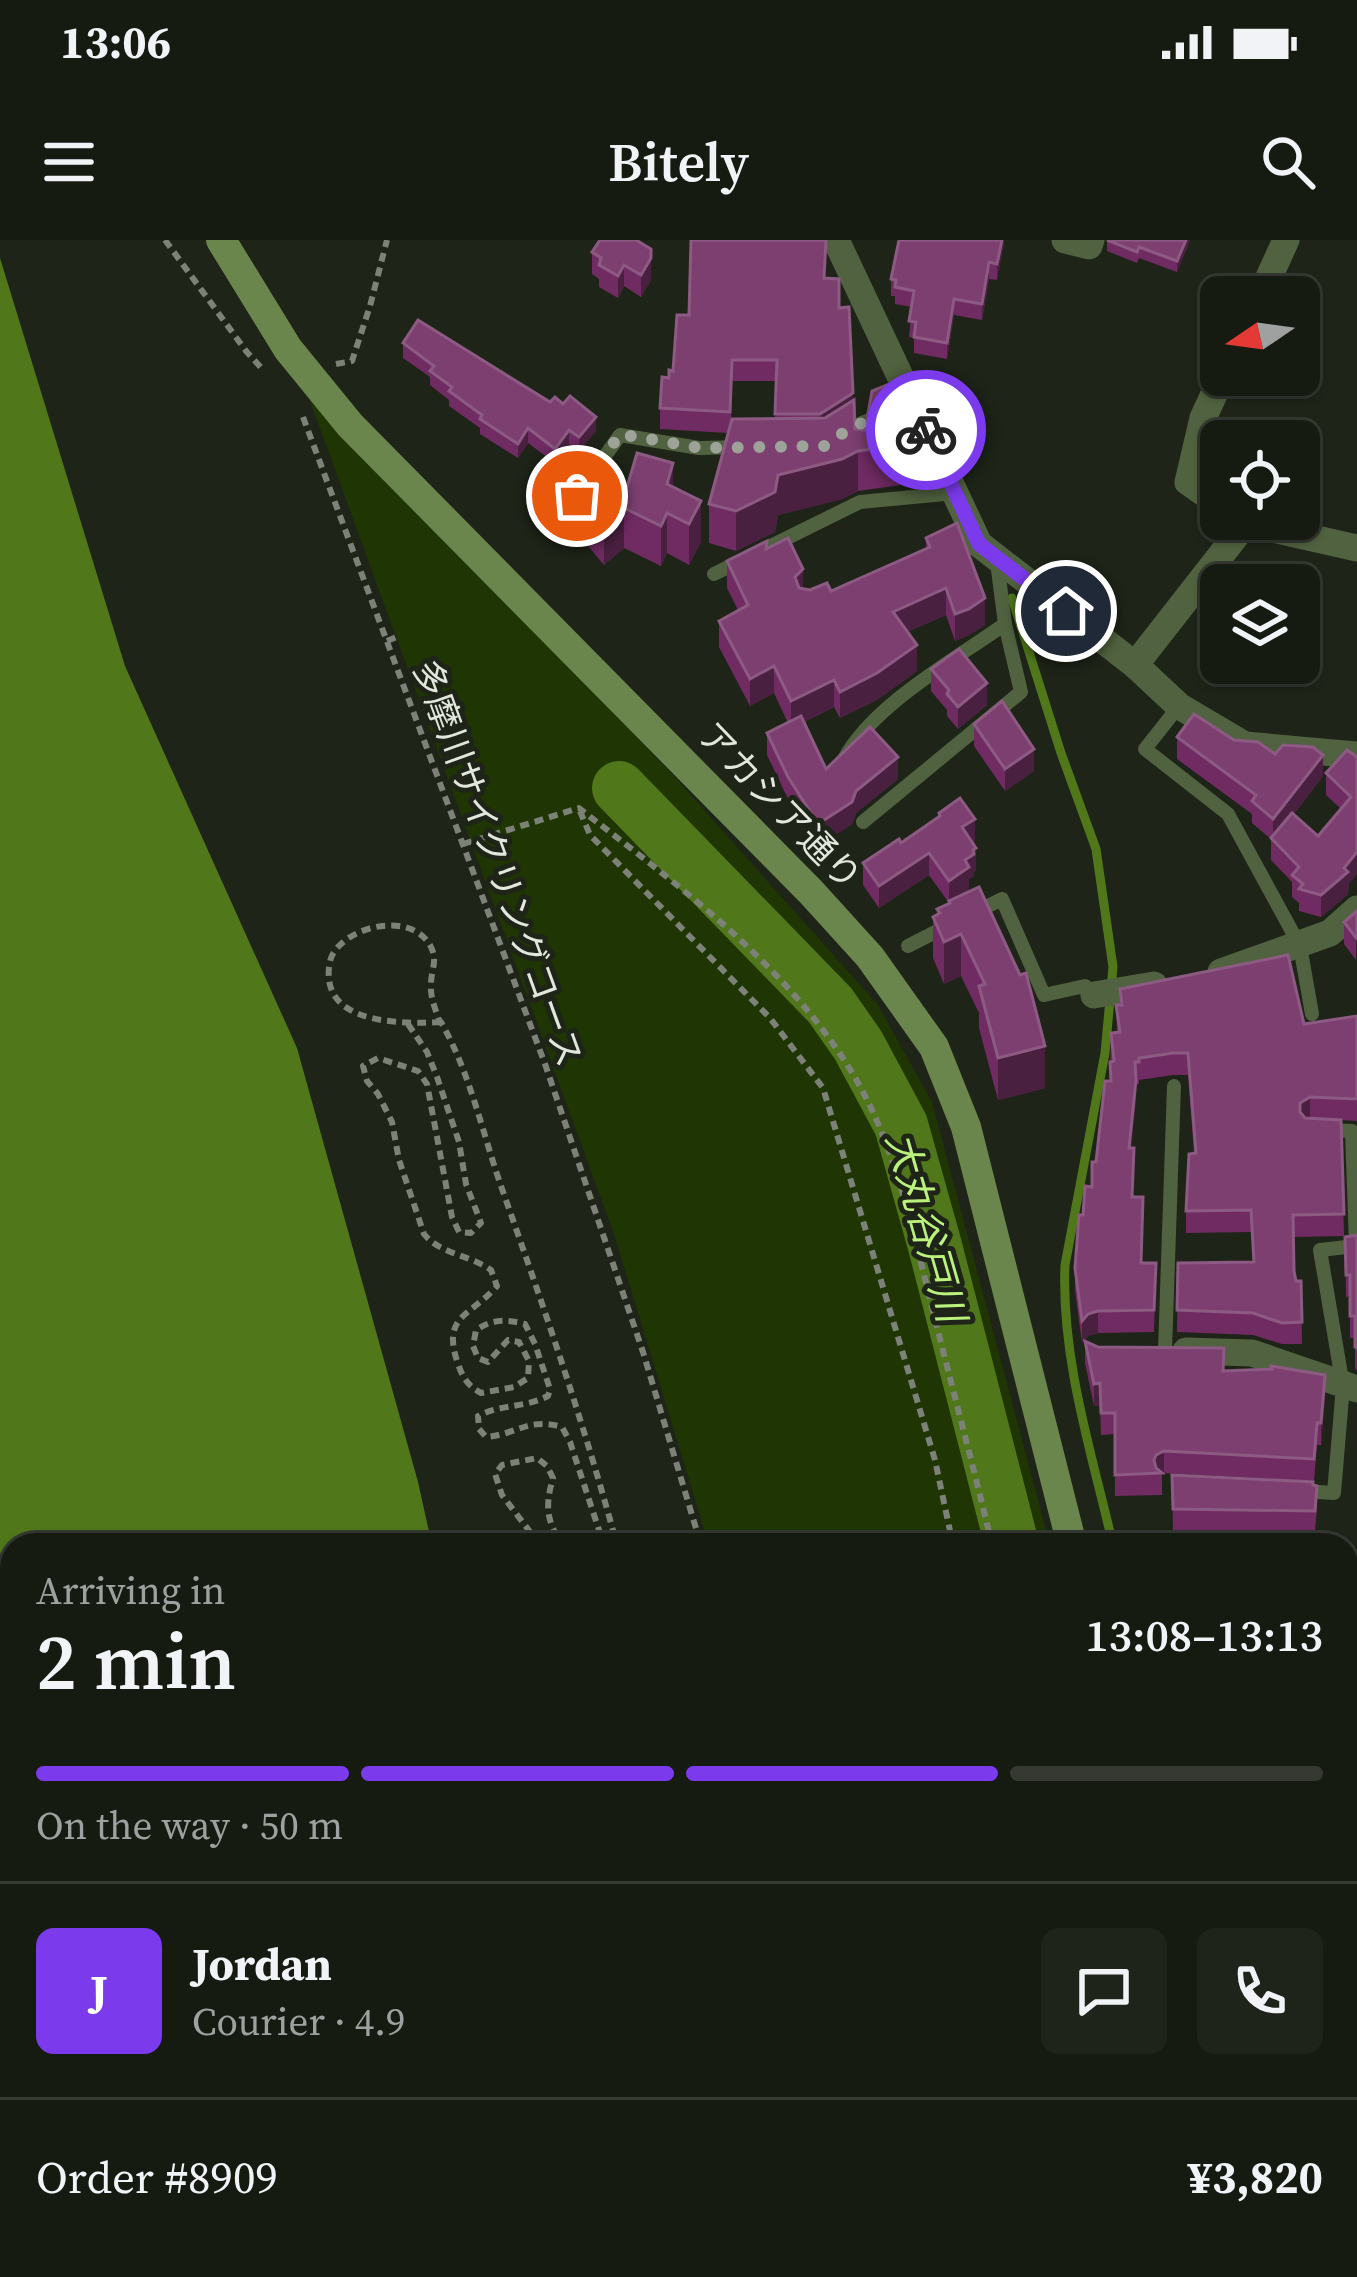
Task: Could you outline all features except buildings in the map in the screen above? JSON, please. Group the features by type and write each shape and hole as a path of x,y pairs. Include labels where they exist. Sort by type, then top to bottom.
{"street":[{"name":"アカシア通り","path":"221,240 288,349 350,425 812,892 870,957 934,1047 966,1127 1069,1533"},
{"path":"1065,240 1089,246 1091,240"},
{"path":"1270,276 1286,240"},
{"path":"840,242 955,494 963,535 1135,665 1179,706 1245,745 1357,755"},
{"path":"1200,431 1188,482 1200,490"},
{"path":"1320,539 1357,548"},
{"path":"1135,665 1230,540"},
{"path":"1094,995 1235,969 1330,933 1357,909"},
{"path":"1154,1350 1252,1353 1350,1388"}],"lane":[{"path":"824,446 852,427 914,402"},
{"path":"577,496 620,434 700,448 762,447"},
{"path":"714,574 860,502 955,494"},
{"path":"863,821 1022,692 1005,625 996,558"},
{"path":"841,764 856,737 884,710 1005,625"},
{"path":"1179,706 1145,749 1228,814 1300,946 1312,1014"},
{"path":"908,946 1002,899 1044,995 1085,986 1094,995"},
{"path":"1154,1350 1174,1086"},
{"path":"1292,1490 1334,1492 1350,1388 1320,1250 1356,1246 1352,1131 1310,1130"}],"path":[{"path":"165,240 270,377"},
{"path":"352,361 387,240"},
{"name":"多摩川サイクリングコース","path":"298,408 545,1064 643,1352 697,1533"},
{"path":"387,641 399,636"},
{"path":"463,844 579,808"},
{"path":"579,808 714,915 818,1024 848,1065 899,1175 989,1533"},
{"path":"579,808 590,836 770,1018 824,1088 934,1460 950,1533"},
{"path":"441,1022 385,1022 348,1008 332,996 328,976 332,954 346,940 391,925 419,933 431,947 433,1002 459,1054 544,1303 614,1533"},
{"path":"408,1024 427,1052 459,1142 466,1184 481,1223 471,1233 459,1232 452,1216 427,1084 418,1071 378,1058 363,1066 367,1082 392,1122 399,1160 424,1234 440,1248 481,1262 491,1270 497,1286 455,1324 451,1343 460,1372 468,1386 481,1393 514,1387 528,1378 529,1361 519,1342 508,1340 488,1362 478,1358 473,1346 476,1330 506,1319 525,1324 550,1389 548,1396 535,1402 478,1416 479,1429 493,1437 544,1421 562,1426 600,1533"},
{"path":"531,1533 502,1495 495,1474 502,1465 537,1458 553,1478 546,1499 548,1522 555,1533"}],"shaded area":[{"path":"0,258 125,666 297,1048 429,1533 0,1533"},
{"path":"309,398 672,774 878,1005 932,1102 1047,1533 705,1533 614,1234"}],"waterway":[{"path":"1012,598 1096,849 1113,967 1105,1053 1065,1265 1073,1371 1110,1533"},
{"name":"大丸谷戸川","path":"619,788 830,1005 858,1045 901,1125 1009,1533"}],"way so far":[{"path":"577,496 620,434 700,448 824,446 852,427 914,402 926,430"}],"route":[{"path":"926,430 979,544 1066,611"}]}
